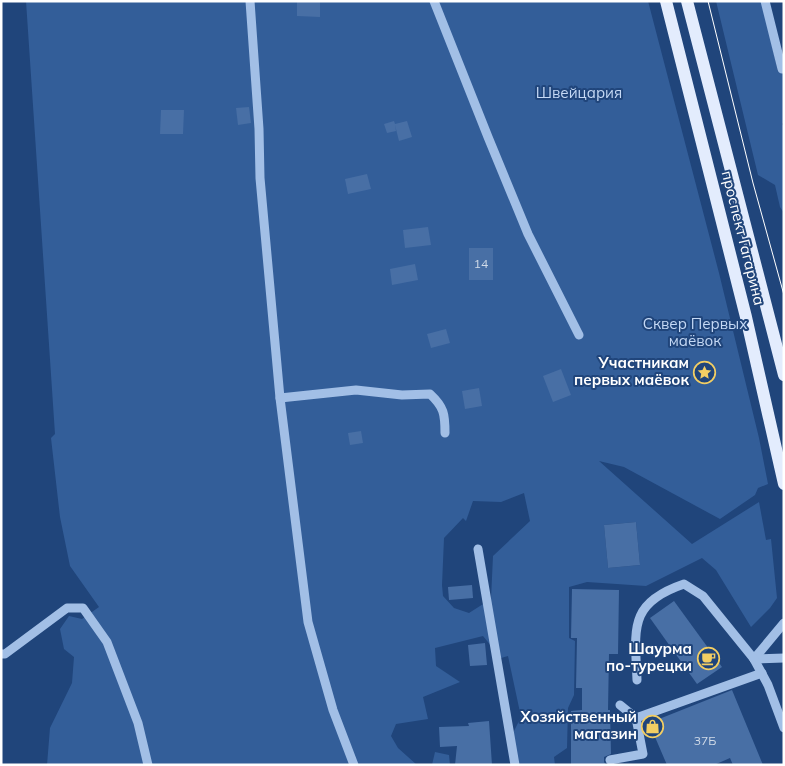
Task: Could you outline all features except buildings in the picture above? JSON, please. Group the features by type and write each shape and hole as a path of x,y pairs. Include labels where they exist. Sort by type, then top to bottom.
{"main road":[{"name":"проспект Гагарина","path":"666,1 746,317 784,484"},
{"name":"проспект Гагарина","path":"687,1 784,375"}],"lane":[{"path":"250,1 259,129 260,178 280,398 308,622 333,710 354,765"},
{"path":"434,1 528,234 579,335"},
{"path":"765,1 782,69 784,69"},
{"path":"280,398 356,390 402,395 430,394 440,404 445,418 445,433"},
{"path":"478,549 515,765"},
{"path":"637,680 637,622 645,606 665,590 684,584 703,596 754,659 768,685 784,728"},
{"path":"1,654 5,654 68,608 84,608 107,642 138,723 148,765"},
{"path":"754,659 784,623"},
{"path":"754,659 784,658"},
{"path":"636,718 762,673"},
{"path":"610,760 643,754 636,718 620,705"}],"green space":[{"path":"26,1 648,1 719,273 759,438 768,484 758,488 755,495 720,519 624,467 599,461 692,544 759,502 766,540 771,539 777,598 751,627 716,570 702,558 646,586 587,582 569,587 569,638 575,641 574,695 568,708 567,748 554,757 555,765 514,765 510,739 521,717 508,656 501,658 483,636 435,648 436,666 460,682 423,697 428,719 396,724 391,736 398,748 417,765 47,765 50,728 72,683 74,657 64,649 60,629 69,616 82,619 99,607 70,566 60,517 51,438 55,434","holes":["524,493 530,521 493,556 491,599 469,613 454,608 443,596 444,538 463,518 466,521 473,501 501,502","636,522 640,565 608,568 604,525"]},
{"path":"716,1 762,1 778,72 784,72 784,122 782,124 784,127 784,213 780,207 775,185 758,175"},
{"path":"435,752 449,755 450,765 432,765"}],"tram line":[{"path":"708,1 753,183 784,295"}],"place":[{"name":"Участникам первых маёвок","path":"705,372"},
{"name":"Шаурма по-турецки","path":"708,658"},
{"name":"Хозяйственный магазин","path":"653,726"}],"park label":[{"name":"Швейцария","path":"579,93"},
{"name":"Сквер Первых маёвок","path":"695,332"}]}
